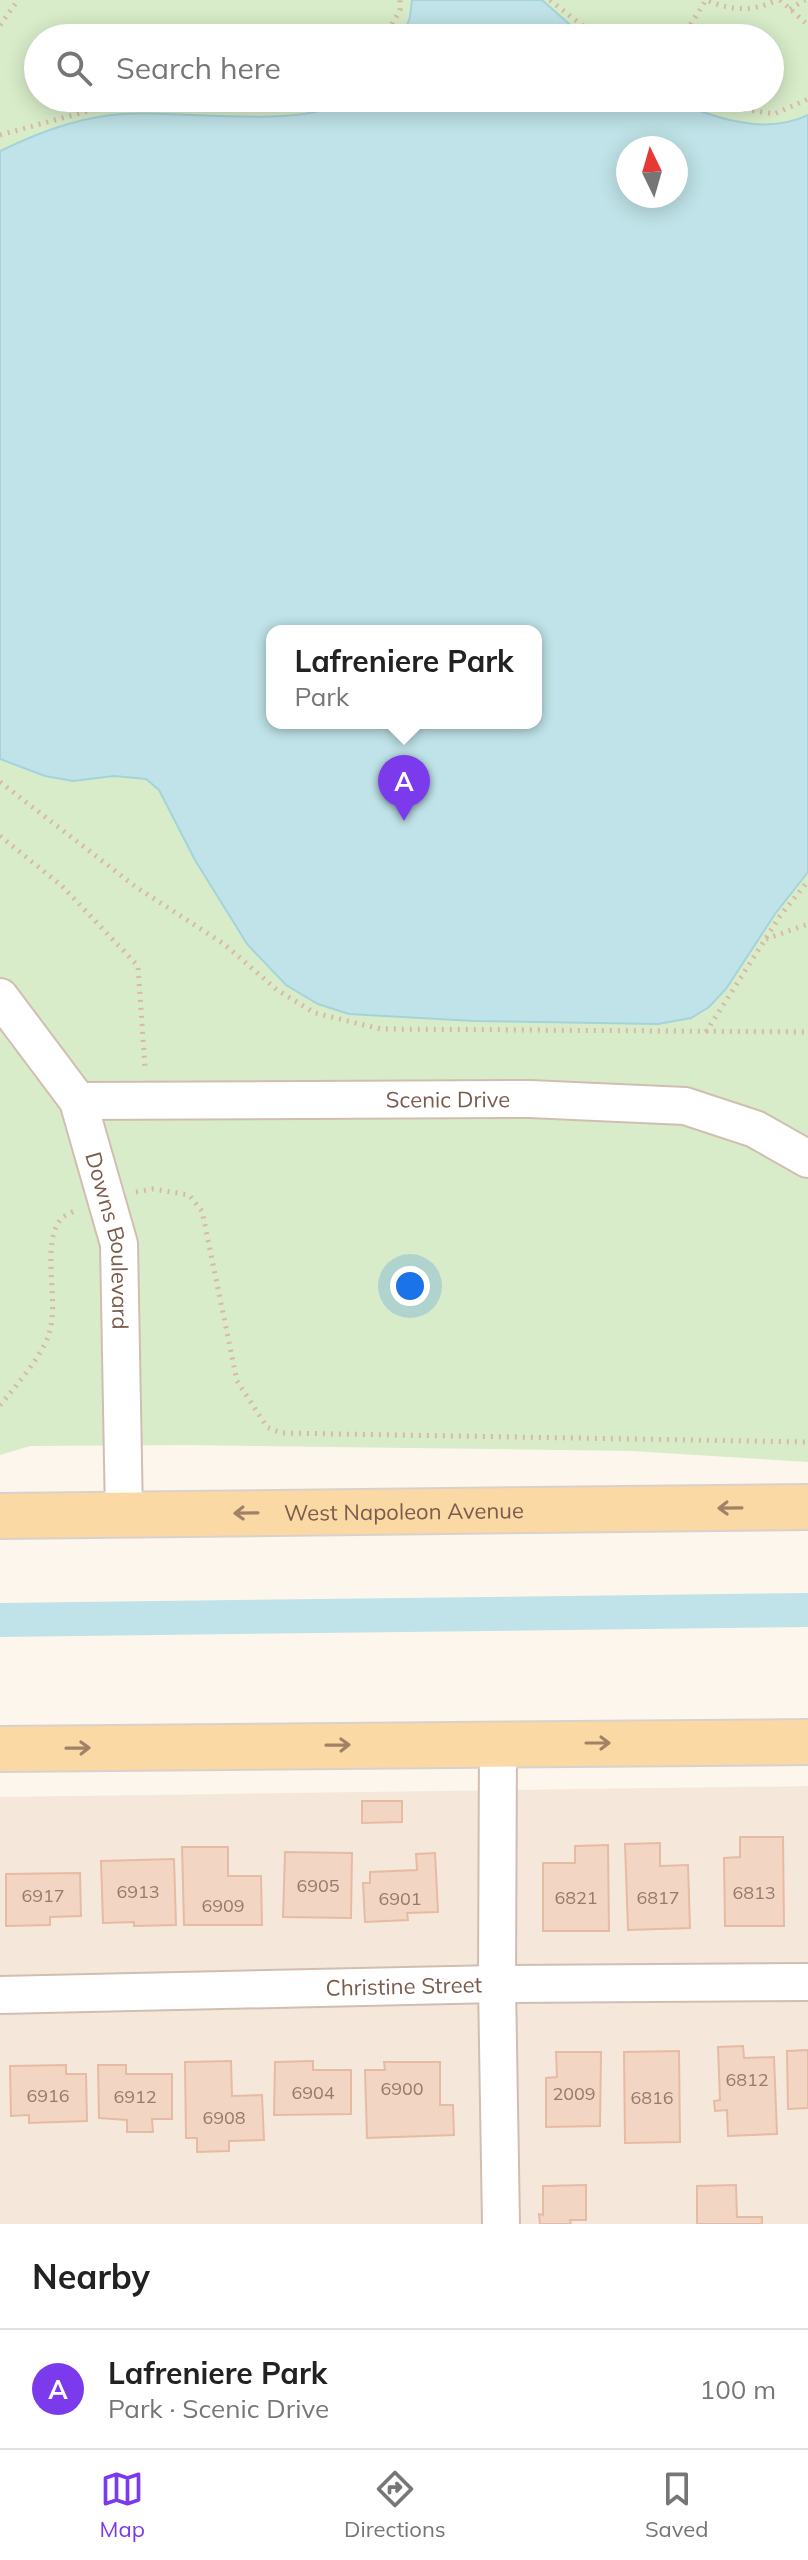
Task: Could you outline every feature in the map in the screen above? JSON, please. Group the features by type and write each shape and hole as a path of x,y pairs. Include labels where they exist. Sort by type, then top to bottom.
{"main road":[{"name":"West Napoleon Avenue","path":"0,1516 808,1507"},
{"path":"0,1749 808,1742"}],"street":[{"name":"Downs Boulevard","path":"0,997 78,1101 119,1244 124,1515"},
{"name":"Scenic Drive","path":"78,1101 530,1099 685,1106 755,1129 808,1159"},
{"path":"498,1743 497,1984 501,2224"},
{"name":"Christine Street","path":"0,1995 497,1984 808,1982"}],"path":[{"path":"0,25 18,0"},
{"path":"392,24 400,10 400,0"},
{"path":"550,0 580,24"},
{"path":"691,24 706,0 724,8 743,10 778,0 808,25"},
{"path":"790,9 805,0"},
{"path":"784,110 808,99"},
{"path":"0,135 84,112"},
{"path":"0,782 136,887 224,944 277,990 315,1013 381,1029 808,1032"},
{"path":"0,836 62,886 138,966 146,1101"},
{"path":"706,1033 765,940 808,881"},
{"path":"765,940 808,924"},
{"path":"0,1405 49,1335 53,1307 52,1238 62,1217 107,1196 153,1189 189,1195 202,1211 237,1381 267,1427 281,1433 808,1442"}],"shaded area":[{"path":"808,1786 808,2224 0,2224 0,1797"}],"green space":[{"path":"0,0 808,0 808,1462 632,1451 30,1446 0,1455"}],"water":[{"path":"412,0 542,0 569,24 407,24"},
{"path":"310,112 704,112 737,122 773,124 808,115 808,872 775,914 726,989 709,1007 691,1018 658,1024 474,1021 349,1014 318,1004 286,985 247,944 195,860 159,790 146,779 114,776 73,781 45,776 0,759 0,151 54,128 111,115 269,117"}],"building":[{"path":"362,1801 402,1801 402,1822 362,1823"},
{"path":"740,1837 783,1837 784,1926 725,1926 724,1858 740,1857"},
{"path":"660,1843 660,1866 688,1865 690,1928 628,1930 625,1844"},
{"path":"608,1845 609,1931 543,1931 543,1863 575,1863 575,1846"},
{"path":"182,1847 228,1847 228,1876 261,1876 262,1925 184,1925"},
{"path":"285,1852 352,1853 351,1918 283,1917"},
{"path":"435,1853 438,1912 407,1913 408,1920 365,1922 363,1883 370,1883 370,1872 417,1870 416,1854"},
{"path":"174,1859 176,1925 103,1923 101,1861"},
{"path":"80,1873 81,1916 50,1917 50,1925 6,1926 6,1874"},
{"path":"743,2046 744,2058 774,2057 777,2134 728,2136 727,2110 715,2111 714,2101 720,2100 718,2047"},
{"path":"808,2050 808,2108 788,2109 787,2051"},
{"path":"679,2051 680,2142 625,2143 624,2052"},
{"path":"556,2052 601,2052 600,2126 546,2127 546,2078 557,2077"},
{"path":"231,2061 232,2096 262,2095 264,2140 229,2141 229,2151 197,2152 197,2138 186,2138 185,2062"},
{"path":"313,2061 313,2070 351,2070 351,2114 274,2115 275,2062"},
{"path":"384,2062 440,2062 440,2105 453,2105 454,2135 367,2138 365,2070 385,2070"},
{"path":"66,2065 66,2074 86,2074 87,2121 29,2123 29,2115 11,2116 10,2066"},
{"path":"98,2065 126,2065 126,2074 172,2074 172,2119 152,2119 153,2132 127,2132 127,2120 99,2118"},
{"path":"586,2185 586,2220 570,2220 571,2224 540,2224 543,2186"},
{"path":"736,2185 737,2217 762,2217 762,2224 697,2224 697,2186"}],"waterway":[{"path":"0,1620 808,1610"}],"place":[{"name":"Lafreniere Park","path":"404,821"}]}
